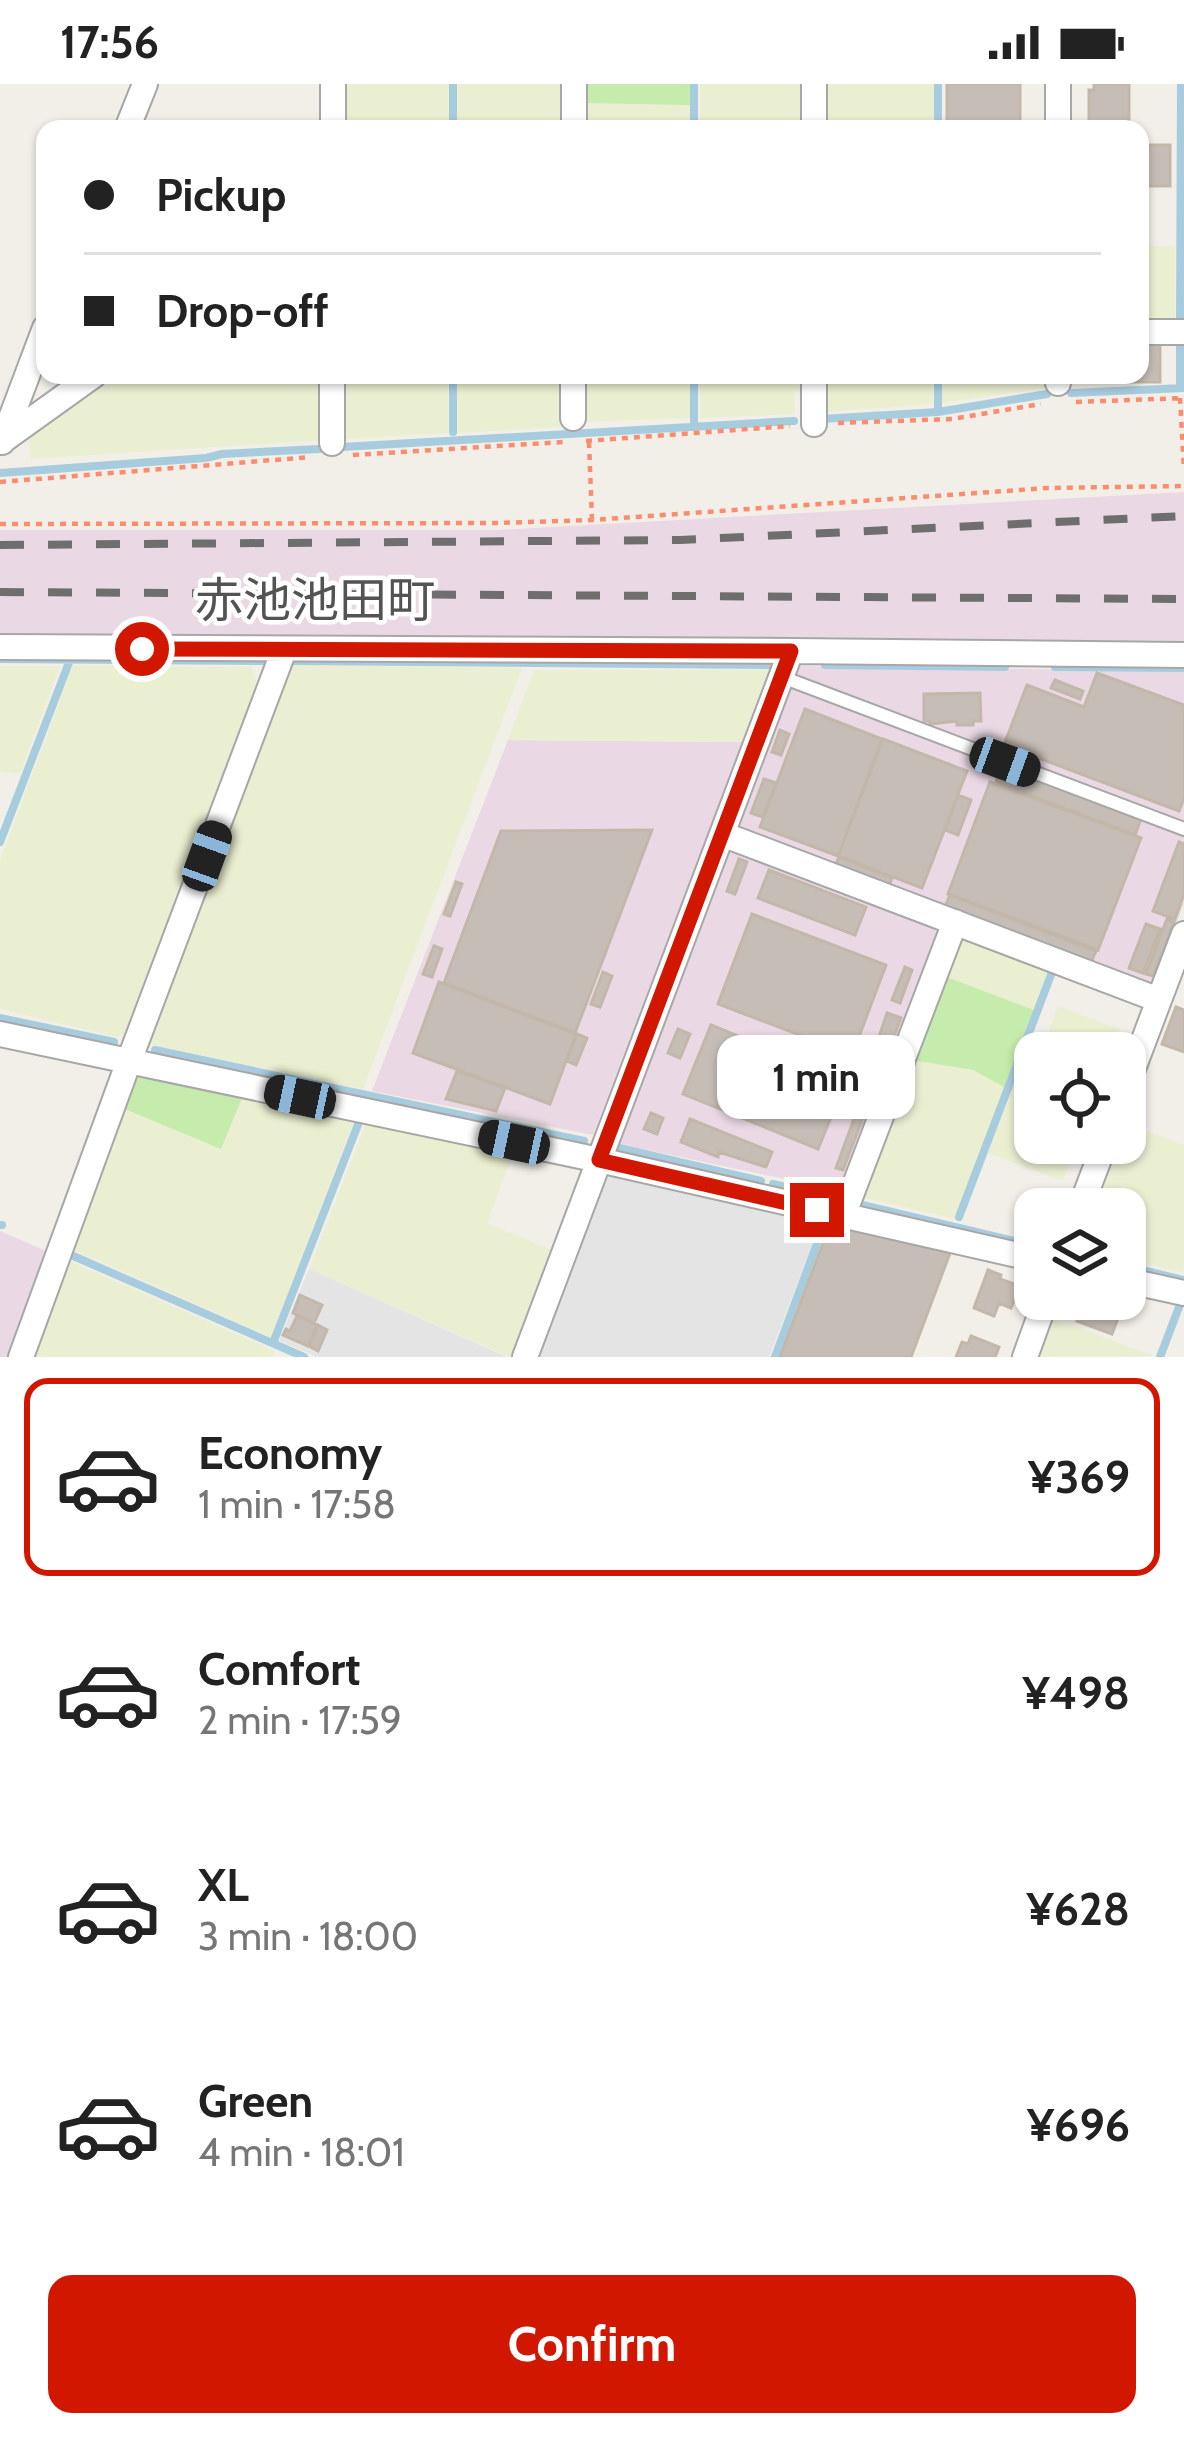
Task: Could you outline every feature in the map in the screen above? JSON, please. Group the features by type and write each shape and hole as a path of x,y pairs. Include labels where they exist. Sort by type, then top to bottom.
{"street":[{"path":"131,120 146,84"},
{"path":"332,84 332,120"},
{"path":"574,84 574,120"},
{"path":"814,84 814,120"},
{"path":"1058,84 1058,120"},
{"path":"1149,332 1184,332"},
{"path":"1,442 36,351"},
{"path":"1,442 82,384"},
{"path":"333,384 339,451"},
{"path":"573,384 573,418"},
{"path":"814,384 814,424"},
{"path":"0,647 1184,655"},
{"path":"21,1357 284,650"},
{"path":"525,1357 791,651"},
{"path":"722,834 1159,1000"},
{"path":"844,1216 955,922"},
{"path":"1146,1034 1184,934"},
{"path":"0,1034 599,1160 1014,1254"},
{"path":"1146,1285 1184,1293"},
{"path":"1024,1357 1038,1320"}],"lane":[{"path":"781,677 1184,829"}],"path":[{"path":"0,482 339,451 952,419 1060,391 1182,398 1184,470"},
{"path":"590,441 592,520"},
{"path":"0,524 592,520 1048,488 1184,486"}],"shaded area":[{"path":"1184,492 1184,646 0,634 0,530 497,530"},
{"path":"798,666 1184,671 1184,903 1154,984 1146,987 740,833 736,826"},
{"path":"508,740 743,742 593,1135 372,1091"},
{"path":"730,845 929,919 937,934 841,1191 619,1144"},
{"path":"613,1173 822,1220 769,1357 534,1357 598,1186"},
{"path":"0,1231 46,1251 7,1357 0,1357"},
{"path":"309,1269 507,1357 318,1357 279,1341"}],"green space":[{"path":"341,84 449,84 449,120 341,120"},
{"path":"457,84 565,84 564,120 457,120"},
{"path":"579,84 690,84 690,105 579,103"},
{"path":"700,84 810,84 810,120 700,120"},
{"path":"822,84 934,84 934,120 822,120"},
{"path":"579,103 690,105 690,120 579,120"},
{"path":"1175,246 1175,325 1149,325 1149,247"},
{"path":"322,384 323,440 31,459 28,433 98,386"},
{"path":"342,384 448,384 448,433 342,439"},
{"path":"456,384 561,384 560,427 456,433"},
{"path":"579,384 690,384 690,418 579,422"},
{"path":"700,384 810,384 810,389 794,391 795,414 700,418"},
{"path":"824,384 933,384 933,404 824,412"},
{"path":"942,384 1047,384 1047,388 942,403"},
{"path":"73,665 252,667 258,688 130,1031 117,1037 0,1009 0,860"},
{"path":"290,665 522,668 363,1089 153,1045 147,1035"},
{"path":"0,666 60,666 20,774 0,771"},
{"path":"534,670 770,670 743,742 508,740"},
{"path":"969,932 1051,963 1034,1010 944,976 958,940"},
{"path":"944,976 1034,1010 1026,1032 1014,1032 1014,1066 1006,1088 973,1070 912,1060"},
{"path":"1058,1006 1119,1029 1118,1032 1049,1032"},
{"path":"912,1060 973,1070 1006,1088 956,1219 861,1197"},
{"path":"138,1074 244,1093 221,1149 120,1107 129,1082"},
{"path":"1014,1085 1014,1163 988,1153"},
{"path":"244,1093 355,1118 271,1337 67,1247 120,1107"},
{"path":"368,1119 515,1148 487,1223 551,1250 510,1357 309,1269"},
{"path":"1146,1131 1184,1145 1182,1272 1146,1264 1146,1188 1100,1188 1109,1164 1146,1164"},
{"path":"1017,1164 1069,1164 1063,1181"},
{"path":"67,1260 275,1351 273,1357 30,1357"},
{"path":"1051,1320 1154,1356 1037,1357"}],"building":[{"path":"947,84 1020,84 1020,120 947,120"},
{"path":"1094,84 1129,84 1129,120 1089,120 1089,90 1094,90"},
{"path":"1149,145 1170,145 1170,186 1149,186"},
{"path":"1149,342 1160,342 1160,382 1149,382"},
{"path":"1097,673 1184,705 1184,798 1179,811 1004,745 1027,685 1084,707"},
{"path":"1055,680 1083,691 1080,699 1051,688"},
{"path":"980,693 981,721 973,725 924,721 924,694"},
{"path":"805,709 882,739 838,856 760,827"},
{"path":"780,730 789,734 781,755 772,752"},
{"path":"883,739 967,771 922,888 838,856"},
{"path":"1002,766 1141,819 1135,835 996,782"},
{"path":"764,779 776,783 763,817 751,813"},
{"path":"990,782 1141,838 1098,950 948,894"},
{"path":"958,795 971,800 958,835 945,830"},
{"path":"652,830 575,1033 444,983 501,831"},
{"path":"1179,842 1184,844 1184,894 1175,919 1153,911"},
{"path":"839,857 892,878 888,889 835,866"},
{"path":"739,859 747,862 735,894 727,891"},
{"path":"769,870 866,907 855,935 758,898"},
{"path":"456,882 462,884 450,916 444,914"},
{"path":"950,895 1096,951 1091,962 945,907"},
{"path":"752,914 886,965 852,1055 718,1004"},
{"path":"1167,919 1174,922 1153,976 1146,974"},
{"path":"1146,924 1160,929 1143,973 1129,968"},
{"path":"434,946 442,949 432,977 423,974"},
{"path":"905,967 912,970 900,1003 892,1000"},
{"path":"603,972 612,976 600,1007 591,1004"},
{"path":"439,982 576,1034 550,1104 413,1053"},
{"path":"1176,1007 1184,1010 1184,1052 1162,1044"},
{"path":"887,1013 901,1018 863,1118 853,1114"},
{"path":"711,1025 846,1080 818,1149 683,1094"},
{"path":"678,1029 690,1034 680,1058 668,1053"},
{"path":"577,1034 587,1038 576,1065 567,1061"},
{"path":"457,1071 505,1088 496,1111 446,1099"},
{"path":"651,1113 663,1118 657,1134 644,1129"},
{"path":"855,1116 863,1118 843,1170 836,1168"},
{"path":"690,1119 772,1152 766,1167 719,1152 718,1157 681,1142"},
{"path":"830,1225 950,1253 911,1357 780,1357"},
{"path":"988,1270 1014,1284 1011,1308 999,1303 994,1316 974,1308"},
{"path":"300,1295 322,1305 314,1323 293,1313"},
{"path":"297,1316 317,1325 308,1346 283,1335"},
{"path":"1077,1320 1117,1320 1112,1334"},
{"path":"318,1325 327,1330 318,1351 309,1346"},
{"path":"971,1336 999,1347 995,1357 956,1357 962,1342 968,1344"}],"waterway":[{"path":"453,84 453,120"},
{"path":"694,84 694,120"},
{"path":"938,84 938,120"},
{"path":"1180,325 1181,84"},
{"path":"1180,339 1180,388"},
{"path":"453,384 453,432"},
{"path":"694,384 694,427"},
{"path":"938,384 938,412"},
{"path":"1071,393 1184,388"},
{"path":"821,419 938,412 1047,394"},
{"path":"342,447 794,421"},
{"path":"0,473 319,449"},
{"path":"0,659 268,661"},
{"path":"0,842 70,660"},
{"path":"292,661 771,665"},
{"path":"825,665 1005,667"},
{"path":"1055,667 1184,668"},
{"path":"959,1217 1054,967"},
{"path":"0,1018 114,1042"},
{"path":"155,1050 584,1141"},
{"path":"273,1343 359,1122"},
{"path":"619,1148 761,1181"},
{"path":"773,1184 838,1199"},
{"path":"858,1204 1014,1241"},
{"path":"775,1357 824,1225"},
{"path":"71,1255 304,1357"},
{"path":"1146,1271 1184,1280"},
{"path":"1160,1357 1179,1307"}],"railway":[{"path":"0,545 680,540 1184,516"},
{"path":"0,592 1184,599"}],"district":[{"name":"赤池池田町","path":"315,600"}],"route":[{"path":"142,649 791,651 599,1160 817,1210"}]}
